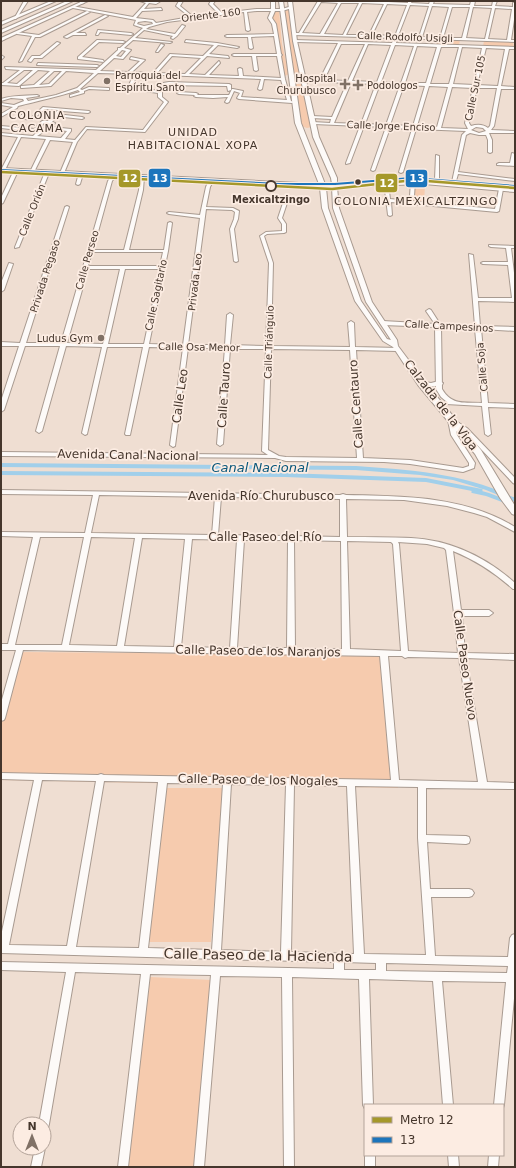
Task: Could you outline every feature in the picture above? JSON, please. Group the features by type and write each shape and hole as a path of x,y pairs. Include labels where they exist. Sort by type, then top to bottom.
{"highway":[{"path":"1,29 63,1"},
{"path":"1,32 70,1"}],"main road":[{"name":"Calzada de la Viga","path":"279,1 282,10 291,75 292,102 300,130 322,183 325,208 330,224 358,301 385,340 396,347"},
{"name":"Calzada de la Viga","path":"290,1 295,41 316,137 332,172 335,185 336,208 364,291 369,302 394,340 396,347 434,400 478,452 503,497 515,512"},
{"path":"2,24 53,2"},
{"path":"2,40 84,2"},
{"path":"284,80 291,75 304,78"},
{"path":"284,80 292,83 299,83 304,78"},
{"path":"2,170 279,184 322,183 335,185 411,178 515,186"},
{"path":"322,183 332,172"},
{"path":"349,184 413,182 515,190"},
{"path":"330,224 341,223"},
{"path":"421,383 439,385 434,400"}],"street":[{"path":"16,17 26,1"},
{"path":"142,1 156,3 159,1"},
{"path":"179,6 180,1"},
{"path":"179,6 184,1"},
{"path":"214,1 211,4 220,13"},
{"path":"274,5 279,1"},
{"path":"300,34 320,1 431,3 451,6 514,8"},
{"path":"322,34 340,1"},
{"path":"464,40 473,1"},
{"name":"Calle Sur 105","path":"486,40 495,1"},
{"path":"80,90 121,49 137,28 135,22 148,2"},
{"path":"344,35 362,2"},
{"path":"370,36 386,2"},
{"path":"348,163 410,3"},
{"path":"420,38 431,3"},
{"path":"509,41 515,3"},
{"name":"Oriente 160","path":"135,22 141,20 245,11 274,5"},
{"name":"Oriente 160","path":"148,26 167,21 274,5 282,10 291,7"},
{"name":"Calzada de la Viga","path":"274,5 270,18 274,24 284,80 292,102"},
{"path":"179,6 190,16"},
{"path":"441,39 451,6"},
{"path":"71,8 105,14 148,26"},
{"path":"66,37 112,9"},
{"path":"142,10 161,9"},
{"path":"17,33 39,36 86,11"},
{"path":"245,11 248,30"},
{"path":"150,20 155,24"},
{"path":"1,96 21,97 49,95 67,91 76,86 123,42 148,26"},
{"path":"97,34 101,32 131,36 149,40 151,42 171,43 183,26"},
{"path":"294,28 303,29"},
{"path":"143,29 176,35"},
{"path":"71,34 85,34"},
{"name":"Calle Rodolfo Usigli","path":"294,34 515,41"},
{"path":"249,35 251,48"},
{"path":"228,36 276,35"},
{"path":"34,36 21,60 31,60 34,57 41,57 58,43"},
{"path":"103,61 79,58 98,41 123,42"},
{"path":"186,41 237,47"},
{"name":"Calle Rodolfo Usigli","path":"295,41 515,48"},
{"path":"322,80 340,42"},
{"path":"331,124 367,43"},
{"path":"186,75 216,44"},
{"path":"157,51 162,45"},
{"path":"373,170 416,45"},
{"path":"401,172 439,46"},
{"path":"440,128 461,46"},
{"name":"Calle Sur 105","path":"454,181 464,134 469,130 467,124 484,47"},
{"path":"488,131 492,126 507,48"},
{"path":"113,57 122,58 129,50 116,49"},
{"path":"154,74 169,56 179,53 203,57"},
{"path":"234,55 280,55"},
{"path":"169,56 228,58"},
{"path":"254,56 256,70"},
{"path":"129,73 143,60 131,58"},
{"path":"206,76 219,62"},
{"path":"3,84 18,85 28,77 39,63 97,66"},
{"path":"6,68 284,80"},
{"path":"3,84 23,69"},
{"path":"240,69 241,77"},
{"path":"35,86 53,70"},
{"path":"22,87 53,84 65,70"},
{"path":"136,73 131,85 132,88 160,92"},
{"path":"197,84 200,76"},
{"path":"28,77 44,78"},
{"path":"260,89 264,78"},
{"path":"304,78 515,88"},
{"path":"62,173 76,141 86,128 89,127 144,132 166,102 160,97 160,92 166,83 229,85 231,90 227,102"},
{"path":"80,90 89,88 108,89"},
{"path":"181,88 178,96 196,94 230,96"},
{"path":"1,116 25,103 57,96 65,98 83,93 80,90"},
{"path":"231,90 242,92 239,98 292,102"},
{"path":"1,100 11,97"},
{"path":"21,97 25,100 25,103"},
{"path":"1,110 3,107 1,104 6,106 18,106"},
{"path":"24,114 20,118 32,120 46,108 88,112"},
{"path":"49,122 61,110"},
{"path":"71,111 66,116 82,118"},
{"path":"313,120 333,118"},
{"name":"Calle Jorge Enciso","path":"313,120 331,124 469,130"},
{"path":"34,137 43,122 53,123 49,128"},
{"path":"469,130 480,126 488,131 490,152"},
{"path":"1,127 37,130 49,128 70,130 63,138"},
{"path":"469,130 479,134 488,131 515,132"},
{"path":"1,134 76,141"},
{"path":"2,170 20,136"},
{"path":"32,172 48,139"},
{"path":"513,154 512,163 515,165"},
{"path":"437,156 437,179"},
{"path":"499,164 515,165"},
{"path":"1,203 16,171"},
{"name":"Calle Orión","path":"17,248 47,173"},
{"path":"456,173 515,180"},
{"path":"78,184 80,174"},
{"name":"Calle Perseo","path":"39,431 110,181 114,176"},
{"path":"126,251 141,190 142,177"},
{"path":"494,184 495,177"},
{"name":"Privada Leo","path":"187,346 202,217 211,181"},
{"path":"412,196 413,182"},
{"path":"386,183 390,215"},
{"path":"388,200 498,211 501,189"},
{"name":"Calle Triángulo","path":"279,458 266,451 271,263 262,236 264,234 284,232 284,224 280,218 286,200"},
{"name":"Privada Pegaso","path":"1,410 67,207"},
{"path":"204,208 233,209 237,211 232,229 236,261"},
{"path":"170,213 202,217"},
{"name":"Calle Sagitario","path":"128,434 166,251 170,223"},
{"path":"491,246 515,247"},
{"path":"475,299 515,300 508,247"},
{"path":"90,251 166,251"},
{"name":"Calle Soja","path":"471,255 488,434"},
{"path":"483,263 510,264"},
{"path":"1,290 11,264"},
{"path":"85,266 162,268"},
{"path":"85,433 123,267"},
{"path":"430,311 438,325 439,385 443,396 452,403"},
{"name":"Calle Tauro","path":"220,444 230,315"},
{"name":"Calle Centauro","path":"351,323 360,459"},
{"name":"Calle Campesinos","path":"383,323 515,329"},
{"name":"Calle Osa Menor","path":"1,344 353,349 396,347"},
{"name":"Calle Leo","path":"173,445 187,346"},
{"path":"434,400 452,403 515,406"},
{"path":"451,420 465,429 515,482"},
{"name":"Avenida Canal Nacional","path":"1,454 279,458 300,460 360,459 410,462 463,470 469,469 472,466 471,461 454,435 451,420"},
{"name":"Avenida Río Churubusco","path":"1,492 404,498 456,505 488,516 515,530"},
{"path":"65,648 96,494"},
{"path":"215,537 218,495"},
{"path":"343,496 346,652"},
{"name":"Calle Paseo del Río","path":"1,534 345,538 393,539 430,542 469,554 484,562 515,587"},
{"path":"11,647 37,535"},
{"path":"120,649 139,536"},
{"path":"177,650 189,536"},
{"path":"233,651 241,537"},
{"path":"291,537 291,652"},
{"path":"393,539 396,544 405,655"},
{"name":"Calle Paseo Nuevo","path":"446,546 449,550 458,613 462,656 483,786"},
{"path":"458,613 489,613"},
{"name":"Calle Paseo de los Naranjos","path":"1,647 346,652 405,655 515,657"},
{"path":"1,718 20,647"},
{"path":"384,654 394,783"},
{"name":"Calle Paseo de los Nogales","path":"1,776 515,786"},
{"path":"2,949 38,776"},
{"path":"71,951 101,777"},
{"path":"144,952 163,779"},
{"path":"216,954 227,780"},
{"path":"286,956 290,781"},
{"path":"352,782 359,958"},
{"path":"422,784 422,838 431,959"},
{"path":"422,838 466,840"},
{"path":"426,894 469,894"},
{"path":"499,1104 513,978 515,938"},
{"name":"Calle Paseo de la Hacienda","path":"2,949 514,962"},
{"path":"339,957 339,974"},
{"path":"380,958 382,975"},
{"name":"Calle Paseo de la Hacienda","path":"1,966 513,978"},
{"path":"45,1116 71,968"},
{"path":"123,1167 146,970"},
{"path":"199,1167 216,971"},
{"path":"287,973 289,1167"},
{"path":"364,974 368,1104"},
{"path":"437,976 448,1104"},
{"path":"36,1167 38,1156"},
{"path":"370,1156 370,1167"},
{"path":"453,1156 454,1167"},
{"path":"493,1167 494,1156"}],"shaded area":[{"path":"290,9 301,74 293,74 283,10"},
{"path":"276,11 279,11 282,44 289,74 285,76 276,22 271,18"},
{"path":"436,39 460,40 459,45 483,46 484,41 513,42 514,48 436,45"},
{"path":"294,84 306,84 312,127 307,128 301,126"},
{"path":"415,184 425,185 424,203 413,202"},
{"path":"18,652 388,655 398,788 1,780 1,721"},
{"path":"165,788 223,788 211,942 145,942"},
{"path":"150,977 211,980 204,1167 128,1167"}],"waterway":[{"name":"Canal Nacional","path":"1,465 356,468 388,470 420,473 468,482 488,488 515,500"},
{"name":"Canal Nacional","path":"1,473 285,475 426,480 480,490"},
{"name":"Canal Nacional","path":"474,492 487,494 515,505"}],"metro line":[{"name":"12","path":"1,172 332,189 414,180 515,188"}],"transit line":[{"name":"13","path":"1,170 279,184 335,184 411,178 515,186"}],"place":[{"name":"Parroquia del Espíritu Santo","path":"107,81"},
{"name":"Hospital Churubusco","path":"345,84"},
{"name":"Podologos","path":"358,85"},
{"name":"Mexicaltzingo","path":"271,186"},
{"name":"Ludus Gym","path":"101,338"}],"district":[{"name":"COLONIA CACAMA","path":"37,121"},
{"name":"UNIDAD HABITACIONAL XOPA","path":"193,138"},
{"name":"COLONIA MEXICALTZINGO","path":"416,201"}]}
